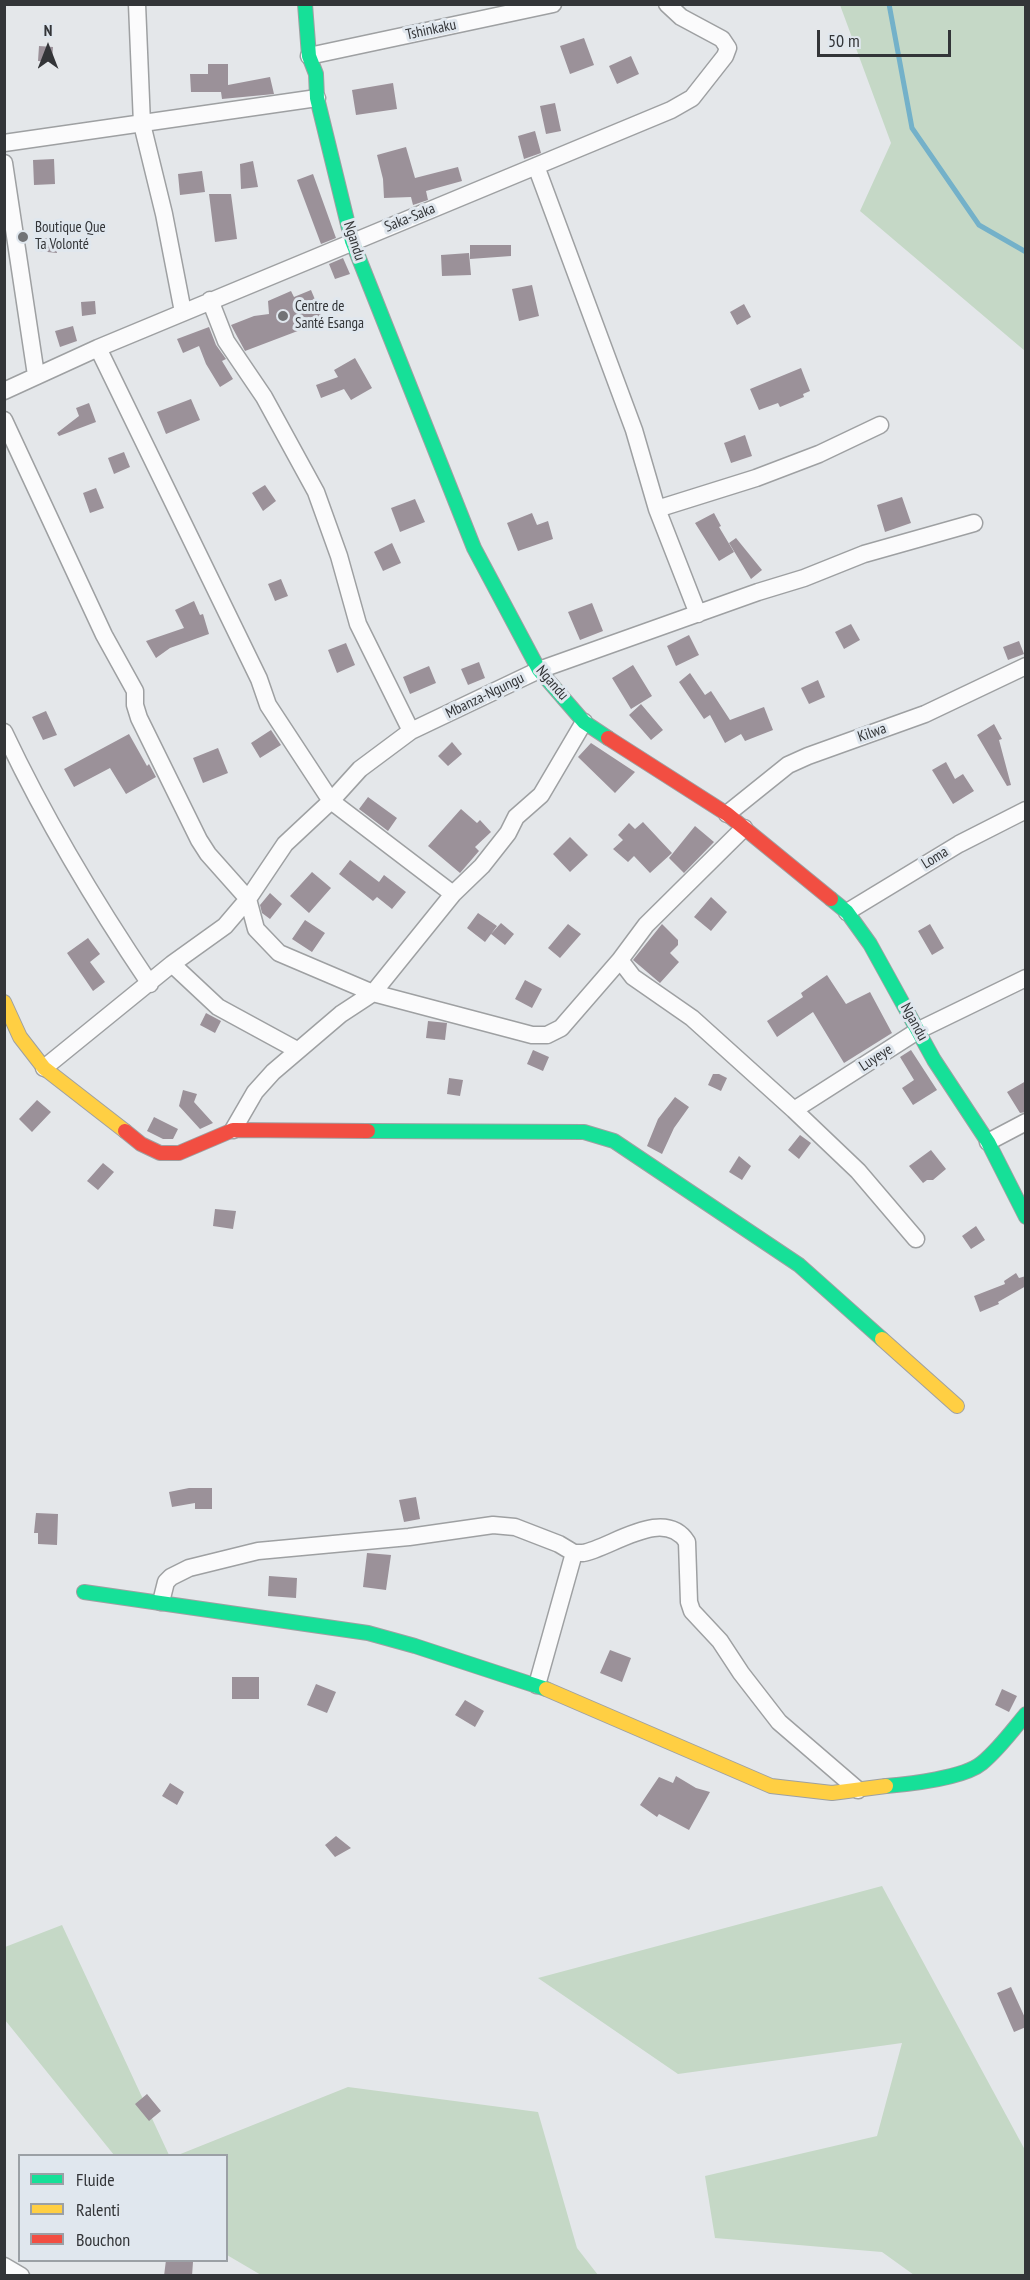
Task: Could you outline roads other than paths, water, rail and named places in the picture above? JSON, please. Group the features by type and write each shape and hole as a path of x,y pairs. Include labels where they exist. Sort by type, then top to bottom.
{"street":[{"path":"137,4 142,124 164,213 183,312"},
{"name":"Ngandu","path":"305,4 309,56 316,74 317,98 352,241 474,548 539,670 584,722 727,814 847,912 870,944 934,1060 988,1142 1026,1217"},
{"name":"Tshinkaku","path":"309,56 553,4"},
{"name":"Saka-Saka","path":"4,391 210,300 323,256 352,241 670,111 692,98 725,56 728,48 722,39 681,17 667,4"},
{"path":"4,142 317,98"},
{"path":"4,163 36,375"},
{"path":"536,166 634,430 657,509 698,614"},
{"path":"210,300 226,341 264,397 316,492 339,556 358,624 411,731"},
{"path":"98,348 259,679 268,705 331,801 453,894"},
{"path":"4,420 104,635 135,691 135,705 139,718 199,840 208,854 248,899 256,929 279,953 373,993 532,1035 547,1035 561,1028 620,960 646,925 744,828"},
{"path":"657,509 756,478 880,425"},
{"name":"Mbanza-Ngungu","path":"44,1068 172,964 225,926 248,899 285,844 331,801 360,769 411,731 539,670 804,578 864,554 974,523"},
{"name":"Kilwa","path":"727,814 788,765 925,714 1026,666"},
{"path":"233,1130 255,1092 297,1050 341,1014 373,993 453,894 482,866 508,833 516,817 541,795 584,722"},
{"path":"4,732 33,790 119,939 150,984"},
{"name":"Loma","path":"847,912 959,844 1026,810"},
{"path":"620,960 633,977 692,1018 794,1110 858,1171 916,1239"},
{"path":"172,964 218,1007 297,1050"},
{"name":"Luyeye","path":"794,1110 919,1030 1026,978"},
{"path":"4,1002 20,1036 44,1068 141,1144 160,1153 179,1153 233,1130 584,1132 600,1135 614,1141 799,1265 957,1406"},
{"path":"988,1142 1026,1122"},
{"path":"161,1602 166,1582 171,1577 189,1568 258,1551 364,1542 493,1525 515,1527 574,1552 590,1551 647,1528 676,1531 682,1534 687,1542 689,1602 692,1611 720,1641 741,1673 779,1722 858,1790"},
{"path":"537,1685 574,1552"},
{"path":"84,1592 368,1633 415,1646 537,1685 771,1786 832,1792 914,1783 952,1775 980,1765 1007,1738 1026,1714"},
{"path":"4,2266 21,2276"}],"waterway":[{"path":"889,4 912,128 979,225 1026,252"}],"place":[{"name":"Boutique Que Ta Volonté","path":"23,237"},
{"name":"Centre de Santé Esanga","path":"283,316"}]}
